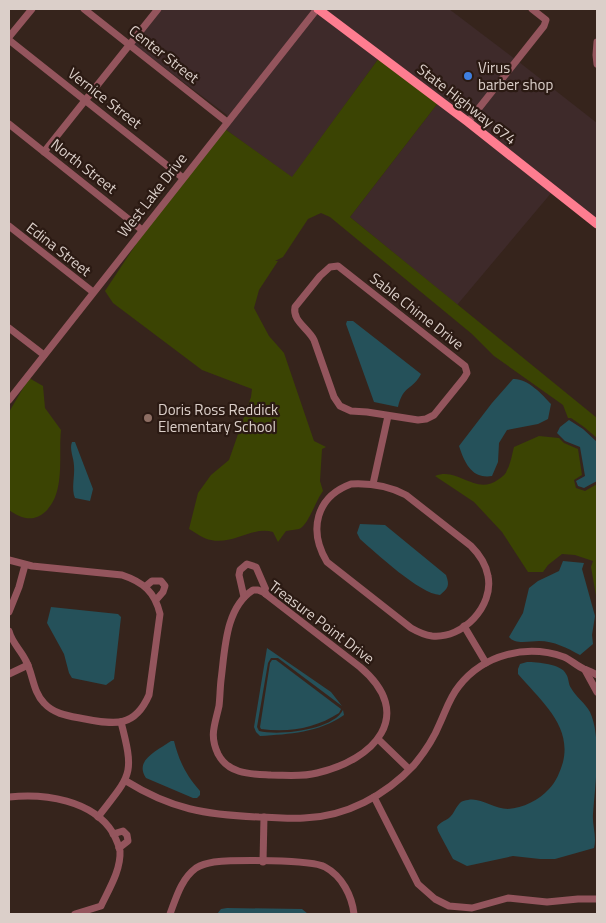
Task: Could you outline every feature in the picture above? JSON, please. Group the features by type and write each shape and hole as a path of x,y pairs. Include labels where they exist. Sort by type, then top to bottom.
{"main road":[{"name":"State Highway 674","path":"317,9 468,122 597,224"}],"street":[{"path":"9,38 32,9"},
{"name":"Center Street","path":"84,9 227,122"},
{"path":"44,152 158,9"},
{"name":"West Lake Drive","path":"9,400 317,9"},
{"path":"468,122 516,62 546,20 532,9"},
{"name":"Vernice Street","path":"9,38 183,178"},
{"path":"594,61 597,42"},
{"name":"North Street","path":"9,124 142,230"},
{"name":"Edina Street","path":"9,226 93,292"},
{"name":"Sable Chime Drive","path":"338,266 465,366 467,374 434,414 426,420 388,416 352,411 340,406 334,398 314,340 295,317 295,307 320,276 330,267 338,266"},
{"path":"9,328 44,355"},
{"path":"373,484 388,416"},
{"path":"351,484 373,484 406,495 472,546 478,553 484,563 488,576 487,598 478,614 464,626 447,634 434,636 420,633 327,562 319,547 316,531 322,509 333,493 342,488 351,484"},
{"path":"9,560 25,565 122,575 146,586 156,600 160,614 149,695 145,704 136,715 121,722 107,724 54,712 40,699 28,665 11,639 9,631"},
{"path":"244,597 239,574 240,570 247,564 256,567 266,594"},
{"path":"9,612 25,565"},
{"path":"146,586 152,581 161,581 165,586 163,592 156,600"},
{"name":"Treasure Point Drive","path":"253,590 266,594 372,677 384,695 386,718 378,739 370,749 346,764 314,774 248,774 235,771 220,756 214,745 212,732 218,707 227,636 235,612 244,597 253,590"},
{"path":"464,626 486,663"},
{"path":"126,781 149,795 185,808 208,813 305,818 331,814 374,797 396,782 429,745 440,725 448,702 458,686 473,671 486,663 512,652 533,650 548,652 566,658 585,670 597,692"},
{"path":"9,674 28,665"},
{"path":"585,670 591,670 597,675"},
{"path":"98,817 126,781 129,770 130,761 121,722"},
{"path":"378,739 409,769"},
{"path":"9,797 22,796 60,800 80,807 108,825 119,848 119,858 114,879 101,906 75,914"},
{"path":"374,797 418,884 435,899 449,906 472,908 508,898 547,902 597,899"},
{"path":"263,862 264,817"},
{"path":"113,834 123,831 128,835 128,841 119,848"},
{"path":"170,914 183,883 189,874 198,867 215,862 309,862 325,867 342,882 351,900 354,914"}],"shaded area":[{"path":"162,9 313,9 227,118 227,115 133,44"},
{"path":"323,9 449,9 515,59 468,118"},
{"path":"317,12 379,58 292,178 225,129"},
{"path":"519,62 597,123 597,220 472,121"},
{"path":"438,103 552,192 457,305 350,217"}],"green space":[{"path":"379,58 438,103 350,217 597,418 597,438 571,418 568,418 563,405 494,356 472,334 330,217 321,213 308,219 283,257 275,261 278,261 259,290 254,308 269,336 284,353 314,441 326,447 322,449 320,481 323,491 306,523 299,529 286,531 278,542 273,532 265,531 258,531 227,540 208,539 189,529 198,493 211,475 229,460 251,397 252,389 202,370 113,303 105,291 146,229 225,129 292,177"},
{"path":"29,378 43,386 45,408 61,430 60,476 55,498 49,508 41,515 33,518 21,517 9,510 9,412"},
{"path":"539,436 559,438 564,443 578,449 582,475 574,480 576,488 585,491 597,484 597,601 591,567 593,561 575,555 562,554 548,565 543,572 528,572 502,532 474,502 435,476 452,475 482,485 490,484 506,473 514,447"}],"water":[{"path":"347,321 353,321 421,374 415,383 405,391 398,407 374,402 346,324"},
{"path":"513,379 529,384 539,391 551,404 548,419 538,424 507,430 499,443 498,462 492,476 479,475 470,469 459,446"},
{"path":"569,420 583,429 597,442 597,481 584,488 578,486 576,481 585,476 580,447 565,441 557,433 560,427"},
{"path":"72,442 75,442 93,489 90,501 75,498"},
{"path":"360,524 385,525 446,575 448,584 446,588 440,595 431,593 410,581 360,539 357,533"},
{"path":"563,561 584,563 582,569 595,616 592,635 593,644 580,655 550,642 519,642 509,637 523,613 529,588 538,581 559,571"},
{"path":"51,607 118,614 121,617 114,679 106,685 72,678 64,654 47,623"},
{"path":"267,648 331,692 342,706 278,658 271,658 268,663 257,727 259,731 279,733 305,730 328,722 337,717 343,710 344,715 324,726 304,732 260,736 254,727"},
{"path":"272,660 276,660 341,709 339,713 312,726 292,730 261,729 270,663"},
{"path":"527,662 549,664 564,671 569,685 590,712 594,723 597,748 593,818 594,848 555,859 513,856 467,866 453,859 438,831 438,825 449,818 459,804 465,800 477,800 508,809 530,803 545,793 551,786 558,777 563,762 565,749 559,725 518,674 520,664"},
{"path":"171,741 174,741 184,768 200,791 200,795 197,798 146,778 143,772 143,766 149,756"},
{"path":"221,909 302,909 308,914 217,914"}],"place":[{"name":"Virus barber shop","path":"468,76"},
{"name":"Doris Ross Reddick Elementary School","path":"148,418"}]}
